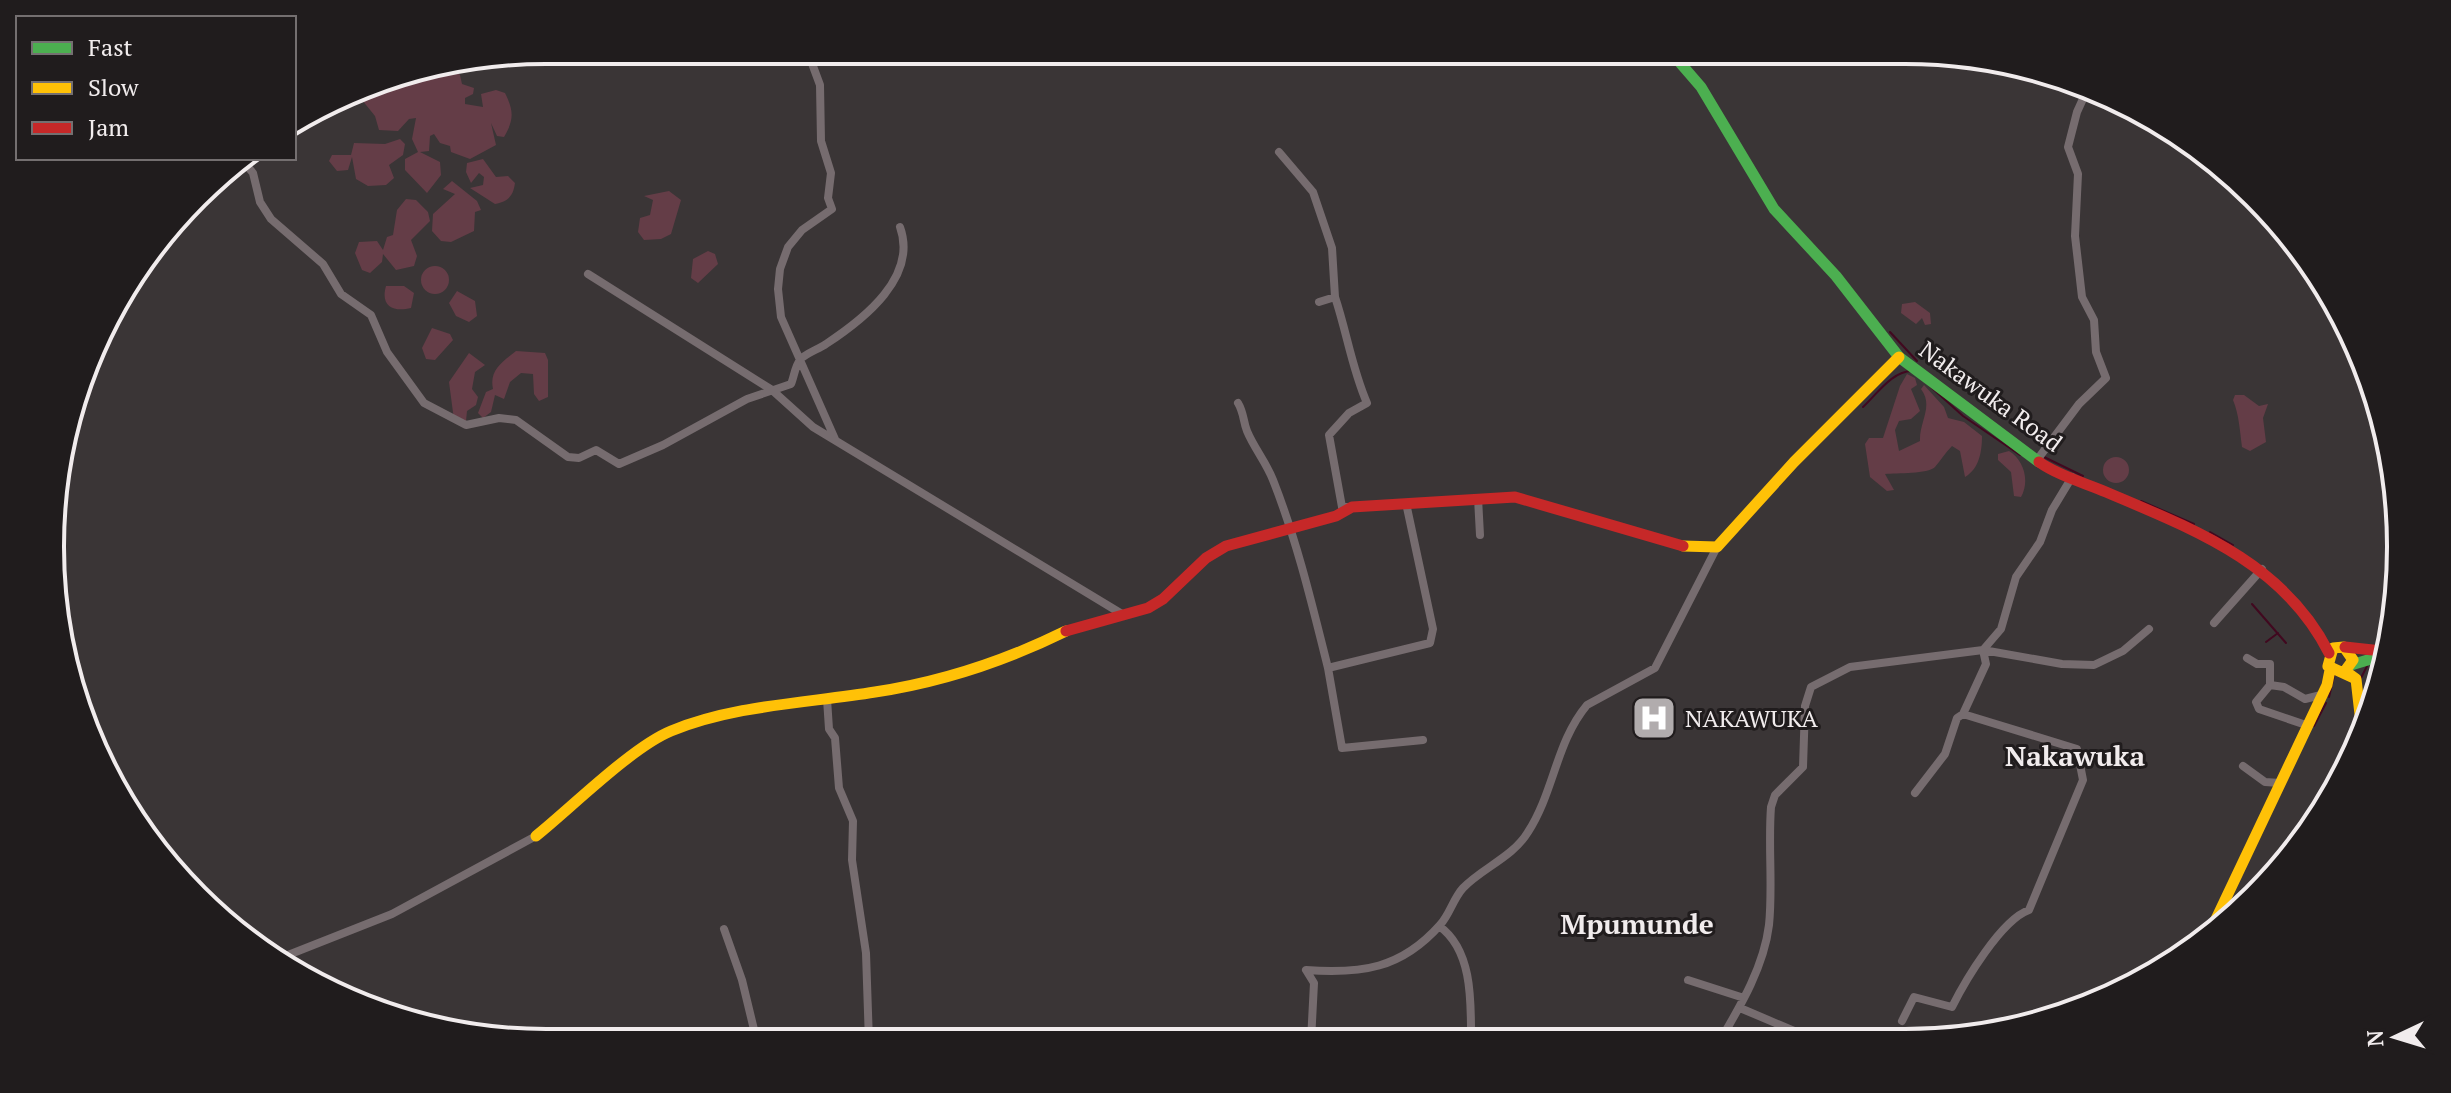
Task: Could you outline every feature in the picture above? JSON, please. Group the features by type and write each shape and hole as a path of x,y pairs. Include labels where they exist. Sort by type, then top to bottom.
{"street":[{"path":"812,64 820,85 821,141 831,173 828,198 832,209 802,230 788,247 780,269 781,317 835,440"},
{"name":"Nakawuka Road","path":"1681,64 1701,87 1774,209 1836,276 1899,357 2037,460 2204,534 2214,544 2262,569 2337,649 2352,654 2351,665 2345,671 2356,679"},
{"path":"2037,460 2079,404 2106,378 2096,352 2094,320 2082,297 2075,236 2078,174 2068,147 2083,99"},
{"path":"1279,152 1313,192 1332,248 1335,297 1348,336 1353,372 1367,403 1349,413 1329,435 1342,507 1515,497 1586,520 1626,527 1679,546 1717,547"},
{"path":"248,168 253,173 260,202 271,219 323,264 341,294 371,315 387,352 424,403 466,425 499,418 516,420 568,457 579,458 596,450 619,464 747,399 791,384 800,360 837,337 877,304 905,255 900,227"},
{"path":"588,274 772,390 813,427 1127,616"},
{"path":"1319,302 1335,297"},
{"path":"1312,1029 1314,983 1306,970 1351,973 1375,968 1401,956 1439,926 1463,888 1527,835 1547,796 1560,751 1580,713 1587,705 1655,668 1717,547 1784,472 1899,357"},
{"path":"1238,403 1244,413 1246,429 1265,461 1290,527 1328,668 1342,748 1423,740"},
{"path":"1983,650 2001,629 2010,608 2016,577 2040,542 2052,510 2072,477"},
{"path":"1478,498 1480,535"},
{"path":"1328,668 1430,643 1433,629 1406,503"},
{"path":"289,955 392,914 536,836 649,743 671,731 745,711 827,699 971,670 1013,657 1075,626 1127,616 1163,599 1187,573 1226,546 1336,516 1352,507"},
{"path":"2214,623 2262,569"},
{"path":"1726,1029 1740,1008 1769,925 1771,807 1775,795 1803,767 1805,706 1811,687 1850,667 1983,650 2062,664 2094,665 2123,651 2149,629"},
{"path":"2219,912 2321,695 2337,649 2375,652"},
{"path":"1915,793 1935,772 1957,718 1963,714 1986,664 1983,650"},
{"path":"2351,665 2375,656"},
{"path":"2247,658 2257,664 2270,664 2270,685 2256,702 2259,709 2306,725"},
{"path":"2330,670 2356,679 2359,707"},
{"path":"2270,685 2284,687 2305,699 2321,695"},
{"path":"827,699 839,788 853,821 852,860 866,953 869,1029"},
{"path":"1902,1021 1914,997 1952,1007 1969,975 2009,923 2029,910 2083,780 2077,749 1963,714"},
{"path":"2243,766 2265,782 2280,783"},
{"path":"1439,926 1464,961 1470,1029"},
{"path":"724,929 742,980 754,1029"},
{"path":"1688,980 1744,998"},
{"path":"1740,1008 1789,1029"}],"shaded area":[{"path":"457,72 462,84 474,88 473,94 465,98 465,104 483,107 481,94 496,90 505,93 511,110 510,125 504,137 497,136 491,123 496,145 470,159 451,152 450,146 440,143 434,134 430,136 429,151 420,152 440,162 441,175 427,193 405,170 405,159 418,152 412,139 416,118 409,119 398,131 379,130 375,116 363,101 422,80"},
{"path":"400,139 405,144 403,155 389,165 394,178 386,185 368,186 356,179 352,157 348,170 337,171 329,161 332,155 351,155 354,143 385,144"},
{"path":"483,159 496,177 508,176 515,183 511,195 504,201 495,204 470,188 483,185 484,177 479,173 471,183 466,172 467,163"},
{"path":"452,181 477,201 481,210 475,212 474,231 451,242 441,241 432,231 433,214 455,194 443,189"},
{"path":"669,191 681,200 671,234 661,239 644,240 638,232 640,218 650,215 653,200 644,196"},
{"path":"406,199 416,200 428,212 430,221 411,240 417,256 414,266 396,270 383,254 382,262 370,273 362,270 355,253 359,242 377,241 383,250 387,237 393,235 397,210"},
{"path":"708,251 715,254 718,264 698,283 691,278 693,259"},
{"path":"435,266 445,270 449,280 445,290 435,294 425,290 421,280 425,270"},
{"path":"386,286 404,286 414,293 411,308 390,306 385,299"},
{"path":"457,291 475,301 477,316 469,322 456,316 449,303"},
{"path":"1915,302 1930,313 1931,324 1925,325 1922,318 1916,324 1901,313 1902,304"},
{"path":"432,328 450,334 453,340 435,360 426,359 422,348"},
{"path":"516,351 545,353 548,360 548,397 539,401 534,394 533,374 521,373 510,382 504,399 495,395 491,412 483,418 478,413 486,392 493,389 495,372"},
{"path":"469,353 485,365 475,372 472,389 478,397 476,405 467,411 466,421 454,420 449,382"},
{"path":"1907,374 1915,378 1917,385 1911,389 1920,411 1911,419 1899,421 1895,430 1899,451 1920,441 1926,408 1921,389 1924,385 1944,407 1948,418 1964,422 1982,436 1980,454 1977,465 1965,477 1960,451 1952,446 1931,469 1885,474 1894,490 1887,491 1870,477 1865,444 1869,438 1883,438"},
{"path":"2235,395 2244,395 2259,406 2268,404 2263,418 2266,442 2250,451 2242,447 2233,400"},
{"path":"2009,451 2024,471 2025,484 2021,497 2014,496 2011,472 1998,460 1998,454"},
{"path":"2116,457 2125,461 2129,470 2125,479 2116,483 2107,479 2103,470 2107,461"}],"waterway":[{"path":"1890,332 1917,361"},
{"path":"1863,407 1892,379 1913,371"},
{"path":"1921,378 1963,416 2020,455"},
{"path":"2044,457 2083,476"},
{"path":"2141,501 2194,524"},
{"path":"2210,532 2233,545"},
{"path":"2252,604 2286,643"},
{"path":"2266,642 2278,633"},
{"path":"2361,678 2367,666"},
{"path":"2329,697 2334,676"},
{"path":"2314,726 2326,703"}],"traffic: fast":[{"path":"1681,64 1701,87 1774,209 1836,276 1899,357 2039,462"},
{"path":"2351,665 2374,658"}],"traffic: slow":[{"path":"1683,546 1717,547 1794,462 1899,357"},
{"path":"536,836 620,764 671,731 720,715 875,692 949,676 1020,652 1066,631"},
{"path":"2344,647 2353,660 2345,671 2356,679 2328,666 2333,648 2344,647"},
{"path":"2219,912 2327,685 2330,670"},
{"path":"2356,679 2359,707"}],"traffic: jam":[{"path":"2039,462 2203,535 2262,572 2310,622 2329,653"},
{"path":"1066,631 1148,608 1163,599 1206,558 1226,546 1336,516 1352,507 1515,497 1683,546"},
{"path":"2345,647 2376,650"}],"place":[{"name":"NAKAWUKA","path":"1654,718"}],"district":[{"name":"Nakawuka","path":"2075,755"},
{"name":"Mpumunde","path":"1637,923"}]}
